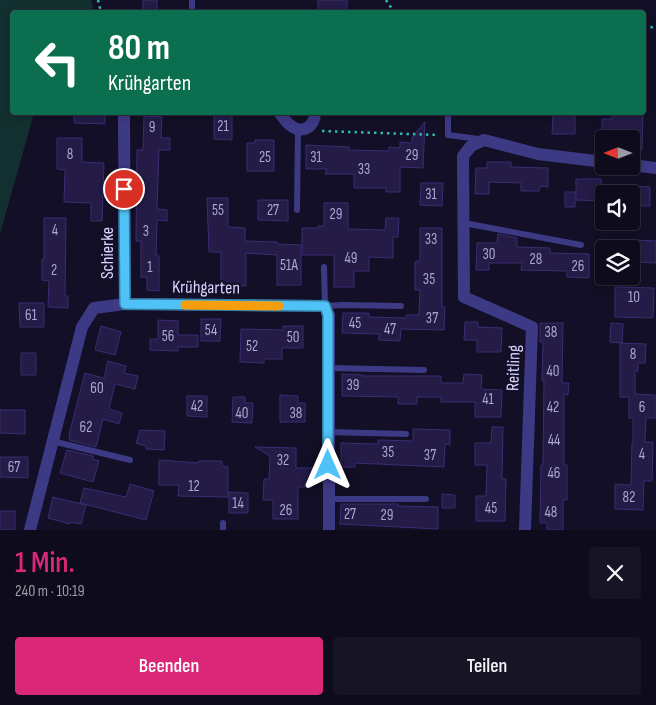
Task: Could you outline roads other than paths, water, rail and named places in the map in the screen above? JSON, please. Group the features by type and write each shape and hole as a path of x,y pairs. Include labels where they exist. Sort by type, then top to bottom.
{"street":[{"name":"Schierke","path":"124,115 125,304"},
{"path":"281,115 290,126 298,129 312,126 315,115"},
{"path":"484,140 538,154 595,161"},
{"name":"Reitling","path":"484,140 471,146 463,156 464,297 532,327 525,530"},
{"path":"640,166 656,168"},
{"name":"Krühgarten","path":"30,530 82,327 94,308 125,304 325,306"},
{"path":"325,306 328,315 329,530"}],"lane":[{"path":"448,115 448,135 484,140"},
{"path":"297,210 298,129"},
{"path":"464,222 581,245"},
{"path":"324,267 325,306 343,304 401,306"},
{"path":"328,368 424,370"},
{"path":"328,432 406,434"},
{"path":"52,441 130,460"},
{"path":"328,499 426,499"}]}
